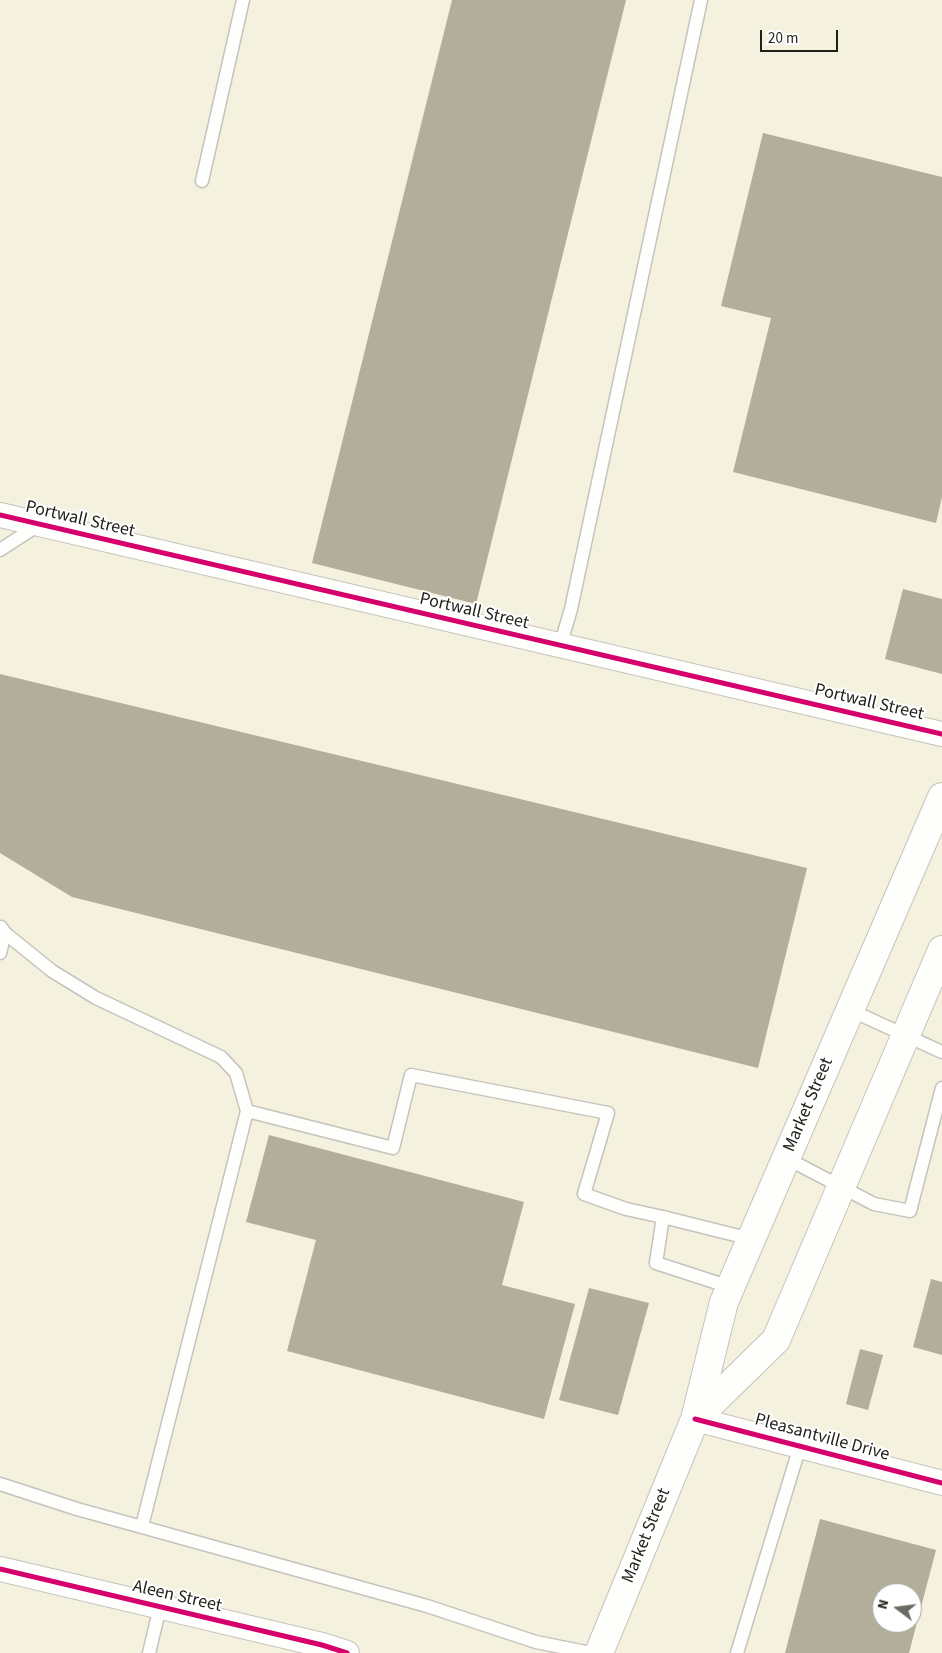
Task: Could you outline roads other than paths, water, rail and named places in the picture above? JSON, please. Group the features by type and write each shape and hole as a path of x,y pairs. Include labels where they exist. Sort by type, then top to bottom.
{"main road":[{"name":"Market Street","path":"602,1652 695,1419 724,1302 942,797"},
{"name":"Market Street","path":"695,1419 776,1340 942,950"}],"street":[{"name":"Portwall Street","path":"0,515 942,734"},
{"name":"Pleasantville Drive","path":"695,1419 942,1483"},
{"name":"Aleen Street","path":"0,1569 160,1607 321,1649 347,1653"}],"lane":[{"path":"202,181 243,0"},
{"path":"560,646 571,609 701,0"},
{"path":"0,550 40,524"},
{"path":"0,953 2,929"},
{"path":"2,929 52,971 96,998 221,1057 236,1073 247,1112 142,1526"},
{"path":"850,1010 942,1052"},
{"path":"247,1112 393,1148 411,1075 608,1113 584,1194 626,1209 751,1239"},
{"path":"786,1158 874,1204 910,1211 942,1088"},
{"path":"663,1217 656,1263 730,1288"},
{"path":"736,1653 800,1446"},
{"path":"0,1484 427,1606 536,1642 602,1652"},
{"path":"149,1653 160,1607"}]}
